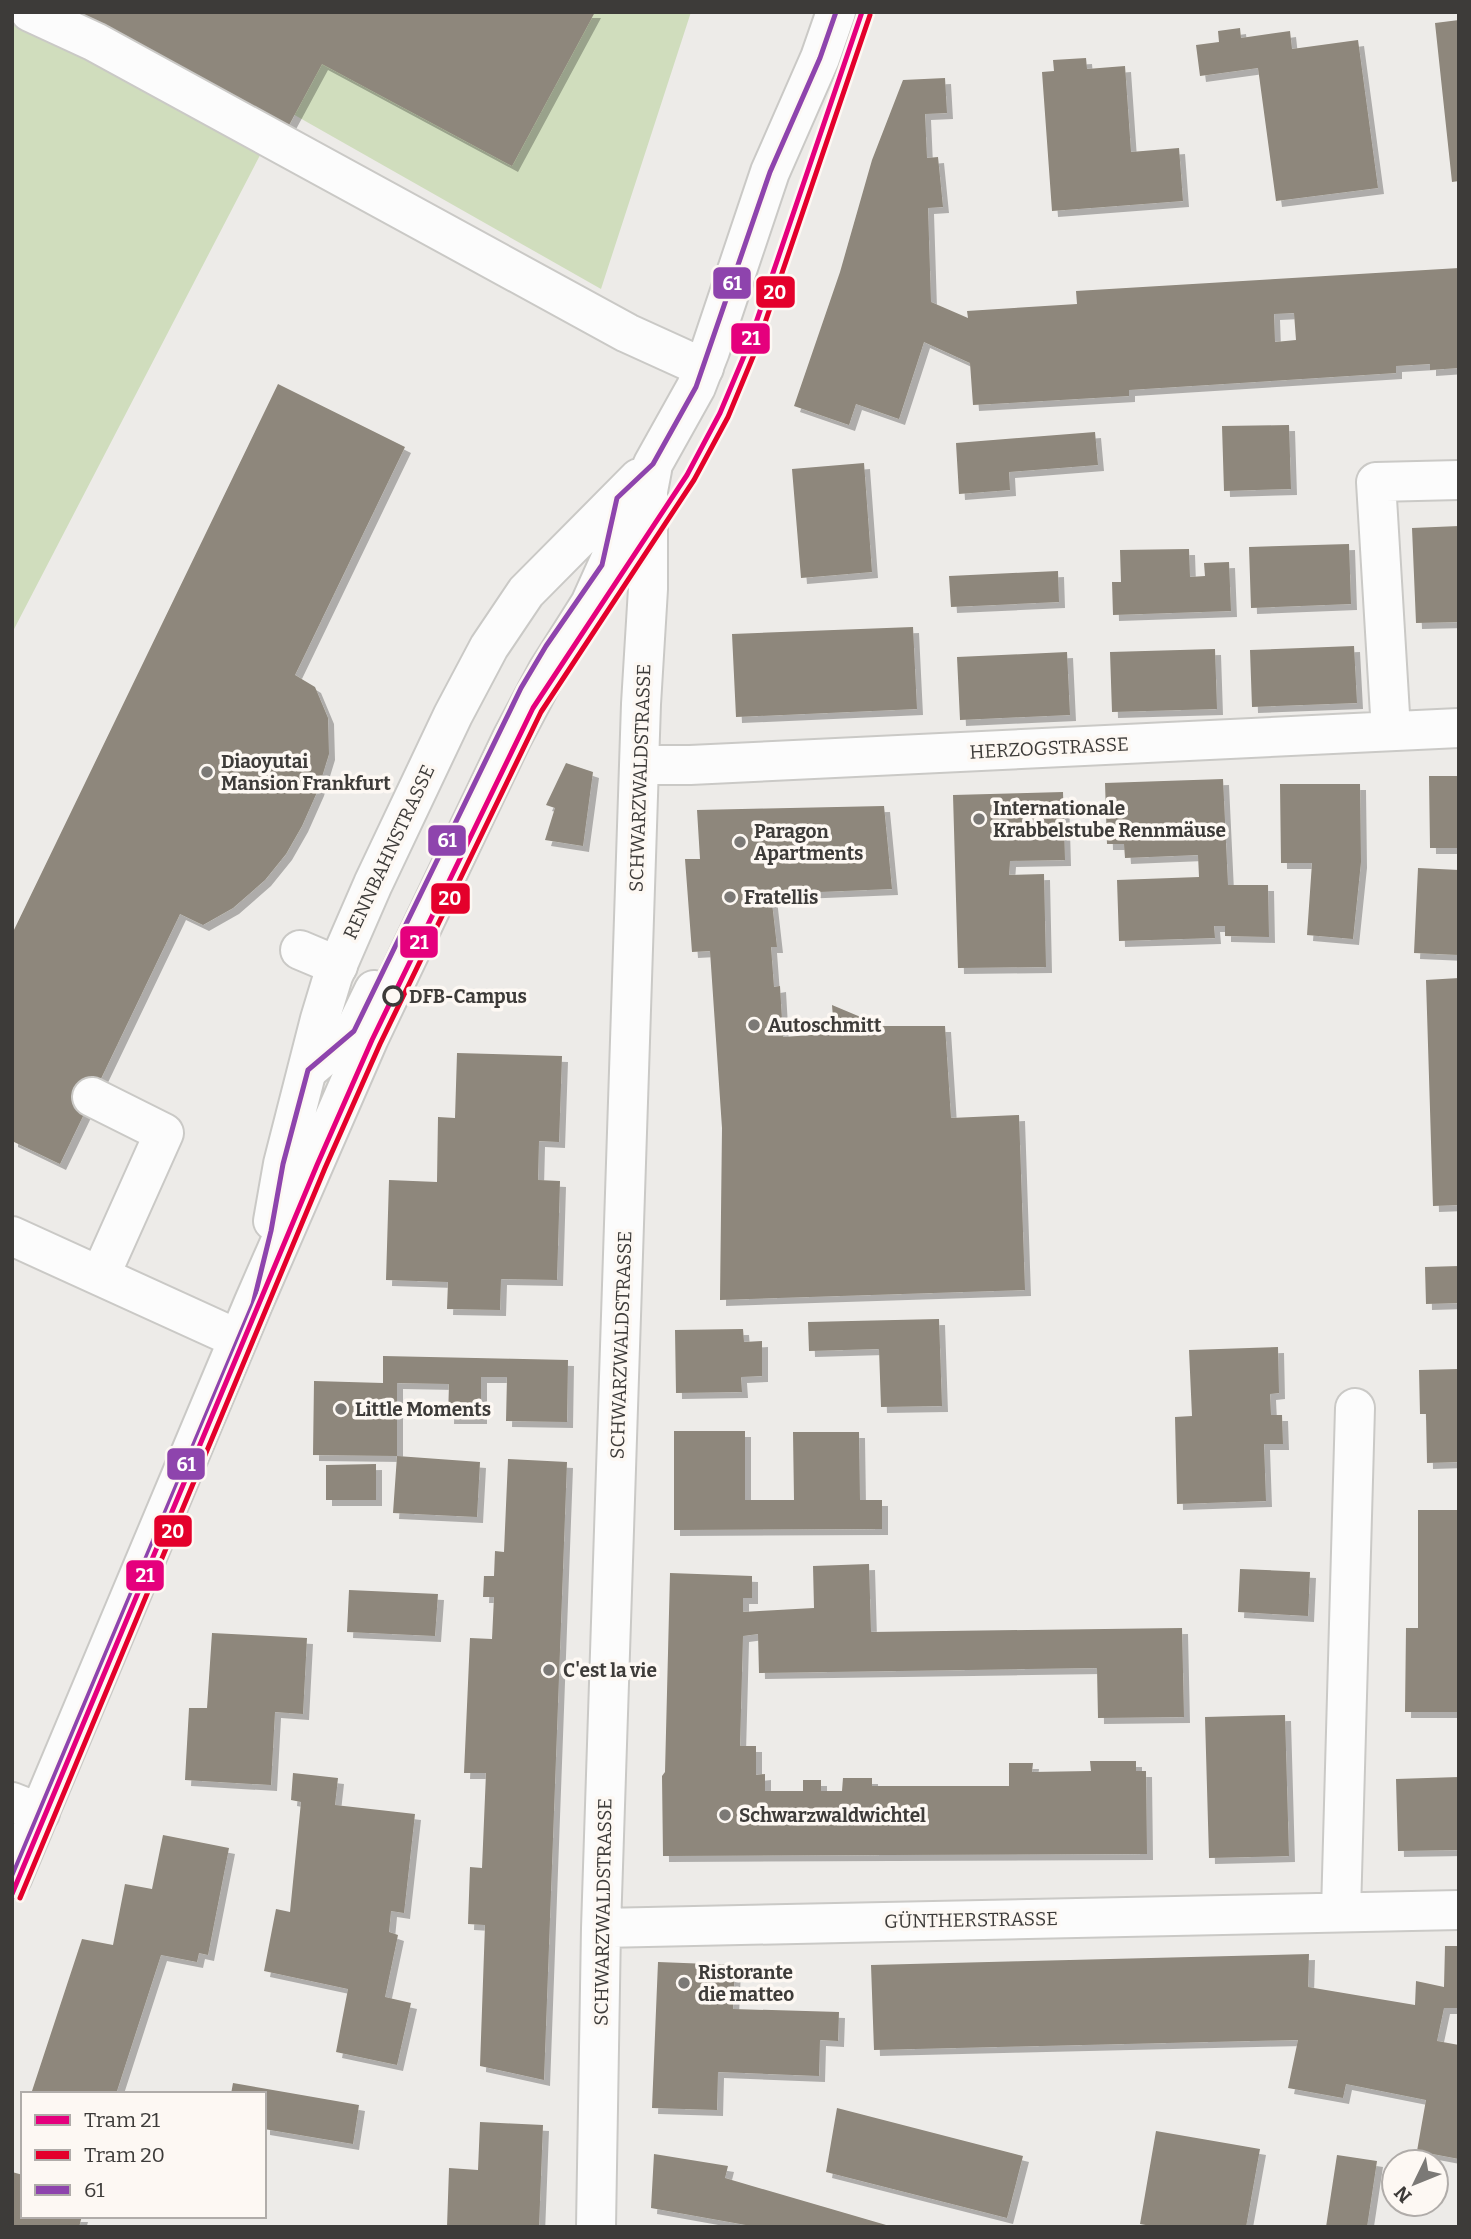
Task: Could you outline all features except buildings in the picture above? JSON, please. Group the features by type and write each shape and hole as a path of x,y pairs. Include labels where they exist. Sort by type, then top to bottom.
{"street":[{"path":"30,12 95,43 627,333 704,368"},
{"name":"RENNBAHNSTRASSE","path":"12,1878 26,1808 238,1339 374,1026 512,738 547,672 590,604 653,464 704,368 780,146 816,66 836,12"},
{"name":"RENNBAHNSTRASSE","path":"253,1304 271,1231 283,1164 320,1018 338,966 373,884 447,727 489,647 535,582 653,464"},
{"name":"SCHWARZWALDSTRASSE","path":"596,2227 601,1928 641,705 648,589 648,491 653,464"},
{"path":"1391,731 1376,482 1459,480"},
{"path":"307,1070 354,1031 534,664 602,565 617,498"},
{"name":"HERZOGSTRASSE","path":"640,765 690,765 1459,728"},
{"path":"300,950 338,966"},
{"path":"92,1097 164,1133 100,1276"},
{"path":"12,1236 238,1339"},
{"path":"1341,1912 1355,1408"},
{"name":"GÜNTHERSTRASSE","path":"601,1928 1459,1910"}],"green space":[{"path":"12,12 691,12 601,289 284,109 12,633"}],"tram line":[{"name":"21","path":"12,1894 317,1165 372,1040 533,708 687,475 720,413 747,349 862,12"},
{"name":"20","path":"20,1898 325,1168 380,1044 541,712 694,480 728,417 755,352 870,15"}],"transit line":[{"name":"61","path":"12,1877 253,1304 271,1231 283,1164 308,1070 354,1031 521,688 546,646 602,565 617,498 653,464 696,387 770,172 820,58 836,12"}],"place":[{"name":"Diaoyutai Mansion Frankfurt","path":"207,772"},
{"name":"Internationale Krabbelstube Rennmäuse","path":"979,819"},
{"name":"Paragon Apartments","path":"740,842"},
{"name":"Fratellis","path":"730,897"},
{"name":"DFB-Campus","path":"393,996"},
{"name":"Autoschmitt","path":"754,1025"},
{"name":"Little Moments","path":"341,1409"},
{"name":"C'est la vie","path":"549,1670"},
{"name":"Schwarzwaldwichtel","path":"725,1815"},
{"name":"Ristorante die matteo","path":"684,1983"}]}
